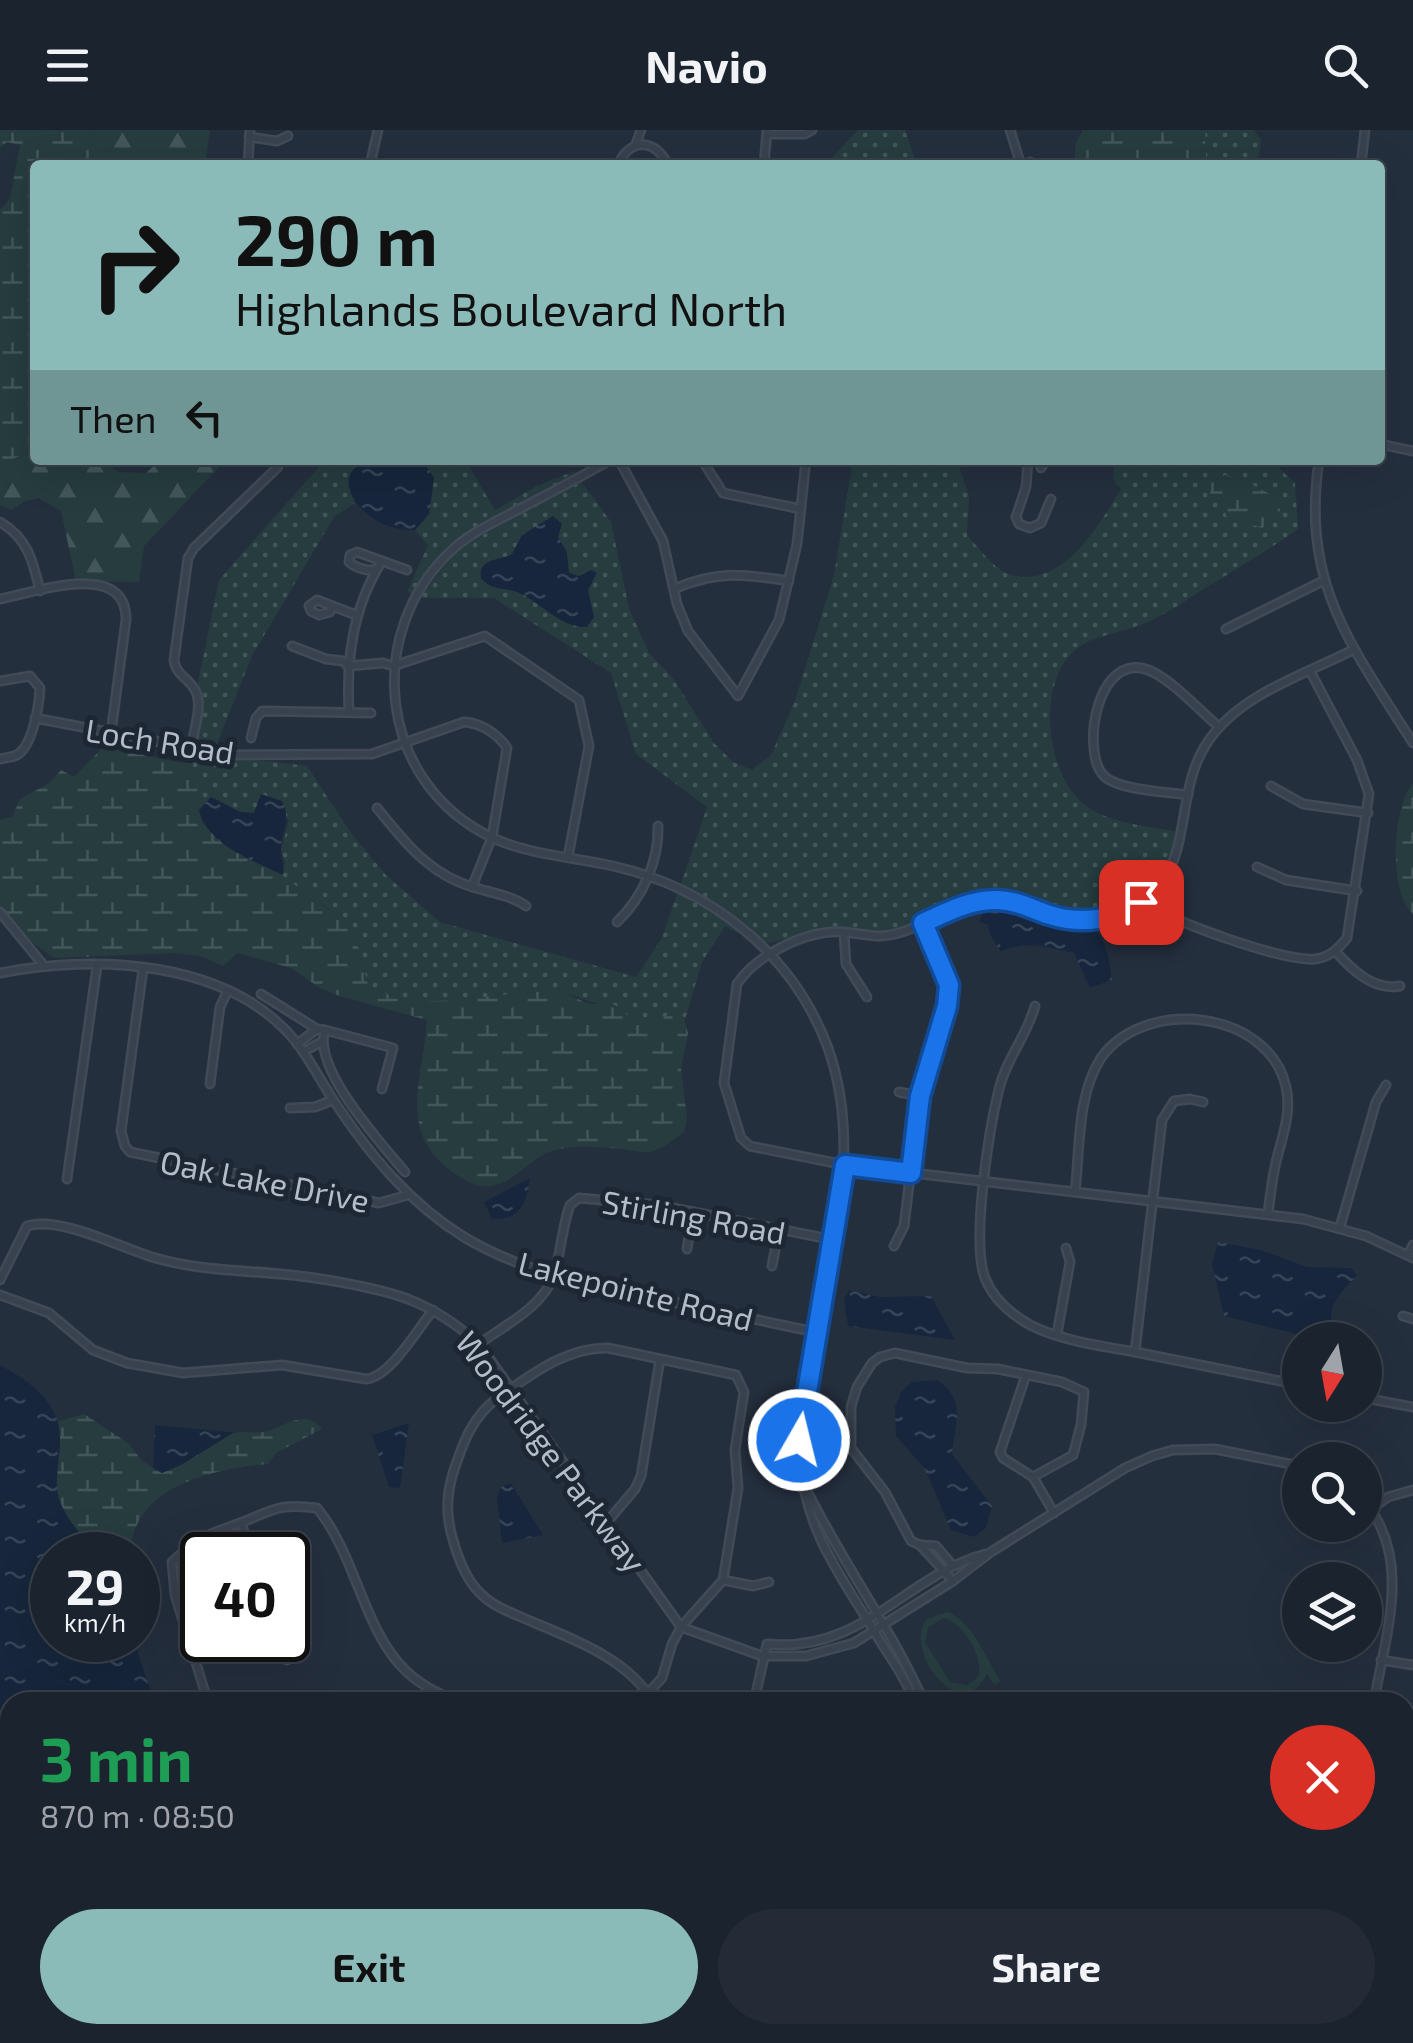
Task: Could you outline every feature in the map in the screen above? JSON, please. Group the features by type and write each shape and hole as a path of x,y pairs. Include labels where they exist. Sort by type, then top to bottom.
{"street":[{"path":"371,160 378,130"},
{"path":"620,160 636,144 641,130"},
{"path":"764,160 767,132 805,134 812,130"},
{"path":"1010,130 1019,160"},
{"path":"1362,160 1365,130"},
{"path":"248,160 250,134 277,141 288,136"},
{"path":"636,144 648,144 665,160"},
{"path":"1385,445 1413,452"},
{"path":"601,465 490,524 451,551 414,600 398,639 393,666 395,707 406,745 424,778 459,816 492,837 649,875 680,887 718,908 772,955 807,1003 828,1047 842,1099 845,1165 799,1440 805,1504 815,1531 908,1692"},
{"path":"622,465 662,541 688,630 738,696 774,634 789,581 805,465"},
{"path":"705,465 723,493 800,510"},
{"path":"1028,465 1026,487 1017,510 1019,524 1030,528 1041,523 1051,498"},
{"path":"1319,465 1314,522 1323,580 1353,650 1413,742"},
{"path":"191,748 198,698 175,669 174,660 188,558 278,467"},
{"path":"0,522 16,532 30,552 40,592"},
{"path":"349,712 348,666 356,616 379,565 408,570"},
{"path":"674,589 726,573 789,581"},
{"path":"1226,629 1323,580"},
{"path":"0,598 98,584 120,594 126,620 111,733"},
{"path":"332,608 356,616"},
{"path":"292,646 343,661 348,666 393,666 485,636 579,700 589,746 568,857"},
{"path":"1353,650 1243,706 1219,728 1196,763 1177,855 1163,881 1141,902 1114,915 1082,920 1053,916 1015,902 986,900 884,936 823,932 799,938 744,975 735,991 724,1075 737,1128 750,1146 845,1165 1268,1214 1340,1228 1410,1256 1413,1245"},
{"path":"1188,795 1120,784 1103,775 1093,749 1102,692 1118,673 1130,669 1153,672 1219,728"},
{"path":"1141,902 1182,923 1295,958 1316,959 1336,952 1347,938 1368,814 1367,787 1310,671"},
{"path":"0,681 35,679 40,688 35,718 21,752 0,759"},
{"path":"251,738 262,711 371,713"},
{"name":"Loch Road","path":"35,718 228,755 372,754 464,722 475,722 507,748 492,837"},
{"path":"1271,786 1303,804 1368,814"},
{"path":"377,808 421,858 445,875 517,899 526,906"},
{"path":"617,922 649,875 658,844 658,826"},
{"path":"472,887 492,837"},
{"path":"1257,867 1286,880 1357,890"},
{"path":"0,912 45,967"},
{"path":"894,1246 904,1226 920,1096 947,1006 949,985 923,923"},
{"path":"844,932 846,964 867,997"},
{"path":"1336,952 1364,978 1388,988 1400,986"},
{"path":"67,1180 97,966"},
{"name":"Lakepointe Road","path":"0,973 45,967 142,968 187,974 228,990 266,1014 297,1044 369,1150 408,1194 450,1228 487,1250 554,1276 815,1332"},
{"name":"Oak Lake Drive","path":"142,968 121,1131 124,1146 130,1152 379,1203 408,1194"},
{"path":"210,1084 220,1007 228,990"},
{"path":"261,994 321,1029 393,1048 382,1089"},
{"path":"1035,1006 1031,1021 1012,1050 999,1087 986,1182 980,1254 986,1280 1000,1303 1036,1328 1057,1334 1282,1381"},
{"path":"1075,1192 1090,1082 1102,1058 1120,1039 1153,1023 1198,1022 1238,1028 1254,1036 1282,1070 1288,1110 1268,1214"},
{"path":"297,1044 321,1029"},
{"path":"321,1029 326,1063 374,1135 406,1172"},
{"path":"303,1052 321,1042"},
{"path":"1340,1228 1376,1102 1386,1085"},
{"path":"900,1092 920,1096"},
{"path":"290,1108 315,1107 333,1100"},
{"path":"1134,1352 1162,1120 1174,1101 1203,1102"},
{"name":"Stirling Road","path":"554,1276 570,1205 580,1198 631,1201 834,1240"},
{"path":"687,1249 693,1212"},
{"name":"Woodridge Parkway","path":"0,1280 28,1226 43,1224 98,1235 180,1265 326,1281 405,1298 448,1317 479,1344 682,1627"},
{"path":"772,1266 780,1230"},
{"path":"1057,1334 1070,1262 1066,1248"},
{"path":"479,1344 534,1305 554,1276"},
{"path":"0,1295 49,1313 93,1350 127,1363 183,1373 282,1365 376,1378 432,1310"},
{"path":"1403,1316 1413,1320"},
{"path":"647,1692 620,1666 588,1647 504,1610 481,1594 456,1551 447,1521 447,1496 462,1445 480,1413 562,1356 590,1348 608,1348 736,1375 744,1392 735,1450 738,1488 723,1580 682,1627 672,1644 662,1678 649,1692"},
{"path":"953,1566 942,1551 912,1541 886,1492 851,1448 851,1407 867,1370 880,1357 895,1354 967,1368 998,1369 1062,1382 1084,1392 1073,1455 1033,1477"},
{"path":"608,1521 635,1489 640,1476 660,1359"},
{"path":"1026,1375 1000,1452 1033,1477 1054,1512"},
{"path":"1382,1401 1413,1407"},
{"path":"682,1627 762,1656 795,1657 833,1651 884,1625 991,1552 1126,1468 1173,1450 1216,1449 1282,1462"},
{"path":"803,1484 919,1692"},
{"path":"1382,1499 1413,1490"},
{"path":"205,1692 175,1595 172,1562 201,1536 279,1506 317,1508 336,1530 383,1642 401,1667 436,1692"},
{"path":"241,1522 244,1532"},
{"path":"1382,1528 1393,1568 1382,1654"},
{"path":"931,1549 953,1581"},
{"path":"756,1692 766,1644 817,1642 846,1633 944,1571 991,1552"},
{"path":"723,1580 753,1586 769,1582"},
{"path":"1382,1660 1413,1665"},
{"path":"1376,1692 1381,1662"}],"green space":[{"path":"0,130 89,130 119,160 30,160 30,452 0,464 0,210 10,198 20,145 7,142 0,148"},
{"path":"89,130 210,130 206,160 119,160"},
{"path":"858,130 905,130 915,160 830,160"},
{"path":"1083,130 1205,130 1206,160 1075,160 1075,145"},
{"path":"1205,130 1254,130 1261,140 1259,160 1206,160"},
{"path":"30,452 30,465 109,465 118,472 146,473 155,465 221,465 144,546 139,582 76,581 61,511 39,498 12,510 0,505 0,464"},
{"path":"321,465 361,465 350,484 355,503 334,517 252,656 217,744 226,751 195,746 201,705 197,687 219,580"},
{"path":"425,465 468,465 495,510 537,486 574,471 577,475 467,536 430,571 413,595 407,592 428,545 415,530 429,514 434,478"},
{"path":"852,465 959,465 969,497 967,535 995,565 1015,576 1050,571 1079,549 1121,489 1113,479 1114,465 1276,465 1295,483 1298,529 1163,614 1085,643 1069,657 1058,676 1050,722 1060,770 1071,790 1085,805 1106,816 1179,832 1154,884 1126,907 1090,917 1057,914 991,897 957,904 893,931 824,928 765,944 720,905 681,884 707,807 636,754 611,673 494,598 419,598 459,548 581,481 611,522 629,608 649,653 672,677 714,743 733,762 752,770 771,755 795,701 834,575"},
{"path":"1225,475 1280,499 1280,514 1262,528 1227,517 1218,497 1210,494 1211,482"},
{"path":"103,747 183,763 196,779 202,822 244,857 280,874 339,917 357,942 368,985 389,995 436,1001 558,992 587,1003 614,1005 640,1026 659,1023 671,1011 683,1018 688,1033 681,1069 687,1118 684,1132 651,1152 590,1147 559,1149 541,1156 501,1183 475,1185 450,1170 433,1154 423,1137 417,1101 427,1020 339,996 291,968 238,953 223,966 200,956 176,953 54,958 26,938 0,906 0,820 13,816 19,800 49,783 61,770 74,777"},
{"path":"184,751 307,766 351,833 386,875 440,922 636,977 662,938 678,891 716,912 751,940 725,926 702,962 684,1023 682,1018 640,1026 609,1003 557,992 436,1001 389,995 368,985 357,942 328,908 282,878 285,863 281,850 289,820 259,803 254,813 240,812 211,797 199,810 196,779 182,762"},
{"path":"1413,783 1413,914 1400,888 1396,850 1401,811"},
{"path":"84,1414 128,1443 142,1461 162,1473 232,1433 264,1432 302,1419 309,1419 322,1429 276,1453 268,1464 227,1470 184,1483 150,1506 135,1532 62,1532 52,1465 56,1422"},
{"path":"947,1612 956,1616 978,1642 1001,1682 994,1685 987,1674 976,1688 966,1692 950,1689 928,1664 921,1632 927,1619","holes":["944,1618 971,1642 978,1660 978,1677 967,1685 950,1682 925,1642 928,1627"]}],"water":[{"path":"425,465 434,478 429,514 415,530 379,522 364,512 349,487 357,466"},
{"path":"553,516 562,524 558,537 567,552 569,573 597,573 588,590 594,617 587,627 568,623 526,596 493,587 481,578 486,563 512,554 522,535"},
{"path":"261,794 282,801 285,809 283,875 221,842 211,833 199,810 211,797 240,812 254,813"},
{"path":"1001,906 1055,924 1089,925 1103,942 1112,980 1090,988 1074,953 1028,945 1001,952 988,925 979,922 986,908"},
{"path":"530,1178 527,1195 516,1213 492,1219 484,1202"},
{"path":"1218,1242 1261,1250 1307,1267 1351,1268 1357,1276 1334,1305 1331,1322 1282,1322 1282,1330 1224,1316 1212,1264"},
{"path":"849,1290 880,1297 931,1296 955,1340 848,1326 844,1299"},
{"path":"0,1365 33,1386 50,1404 59,1427 59,1497 78,1532 30,1532 30,1662 141,1662 151,1692 0,1692"},
{"path":"937,1380 956,1404 952,1454 992,1506 986,1528 974,1537 951,1530 925,1469 896,1436 895,1407 901,1392 912,1382"},
{"path":"409,1423 400,1488 389,1487 372,1435"},
{"path":"155,1425 239,1433 162,1473 153,1468"},
{"path":"511,1483 543,1535 502,1543 497,1497 501,1487"}],"route":[{"path":"799,1440 845,1165 911,1173 920,1096 947,1006 949,985 923,923 986,900 1024,904 1072,920 1114,915 1141,902"}]}
